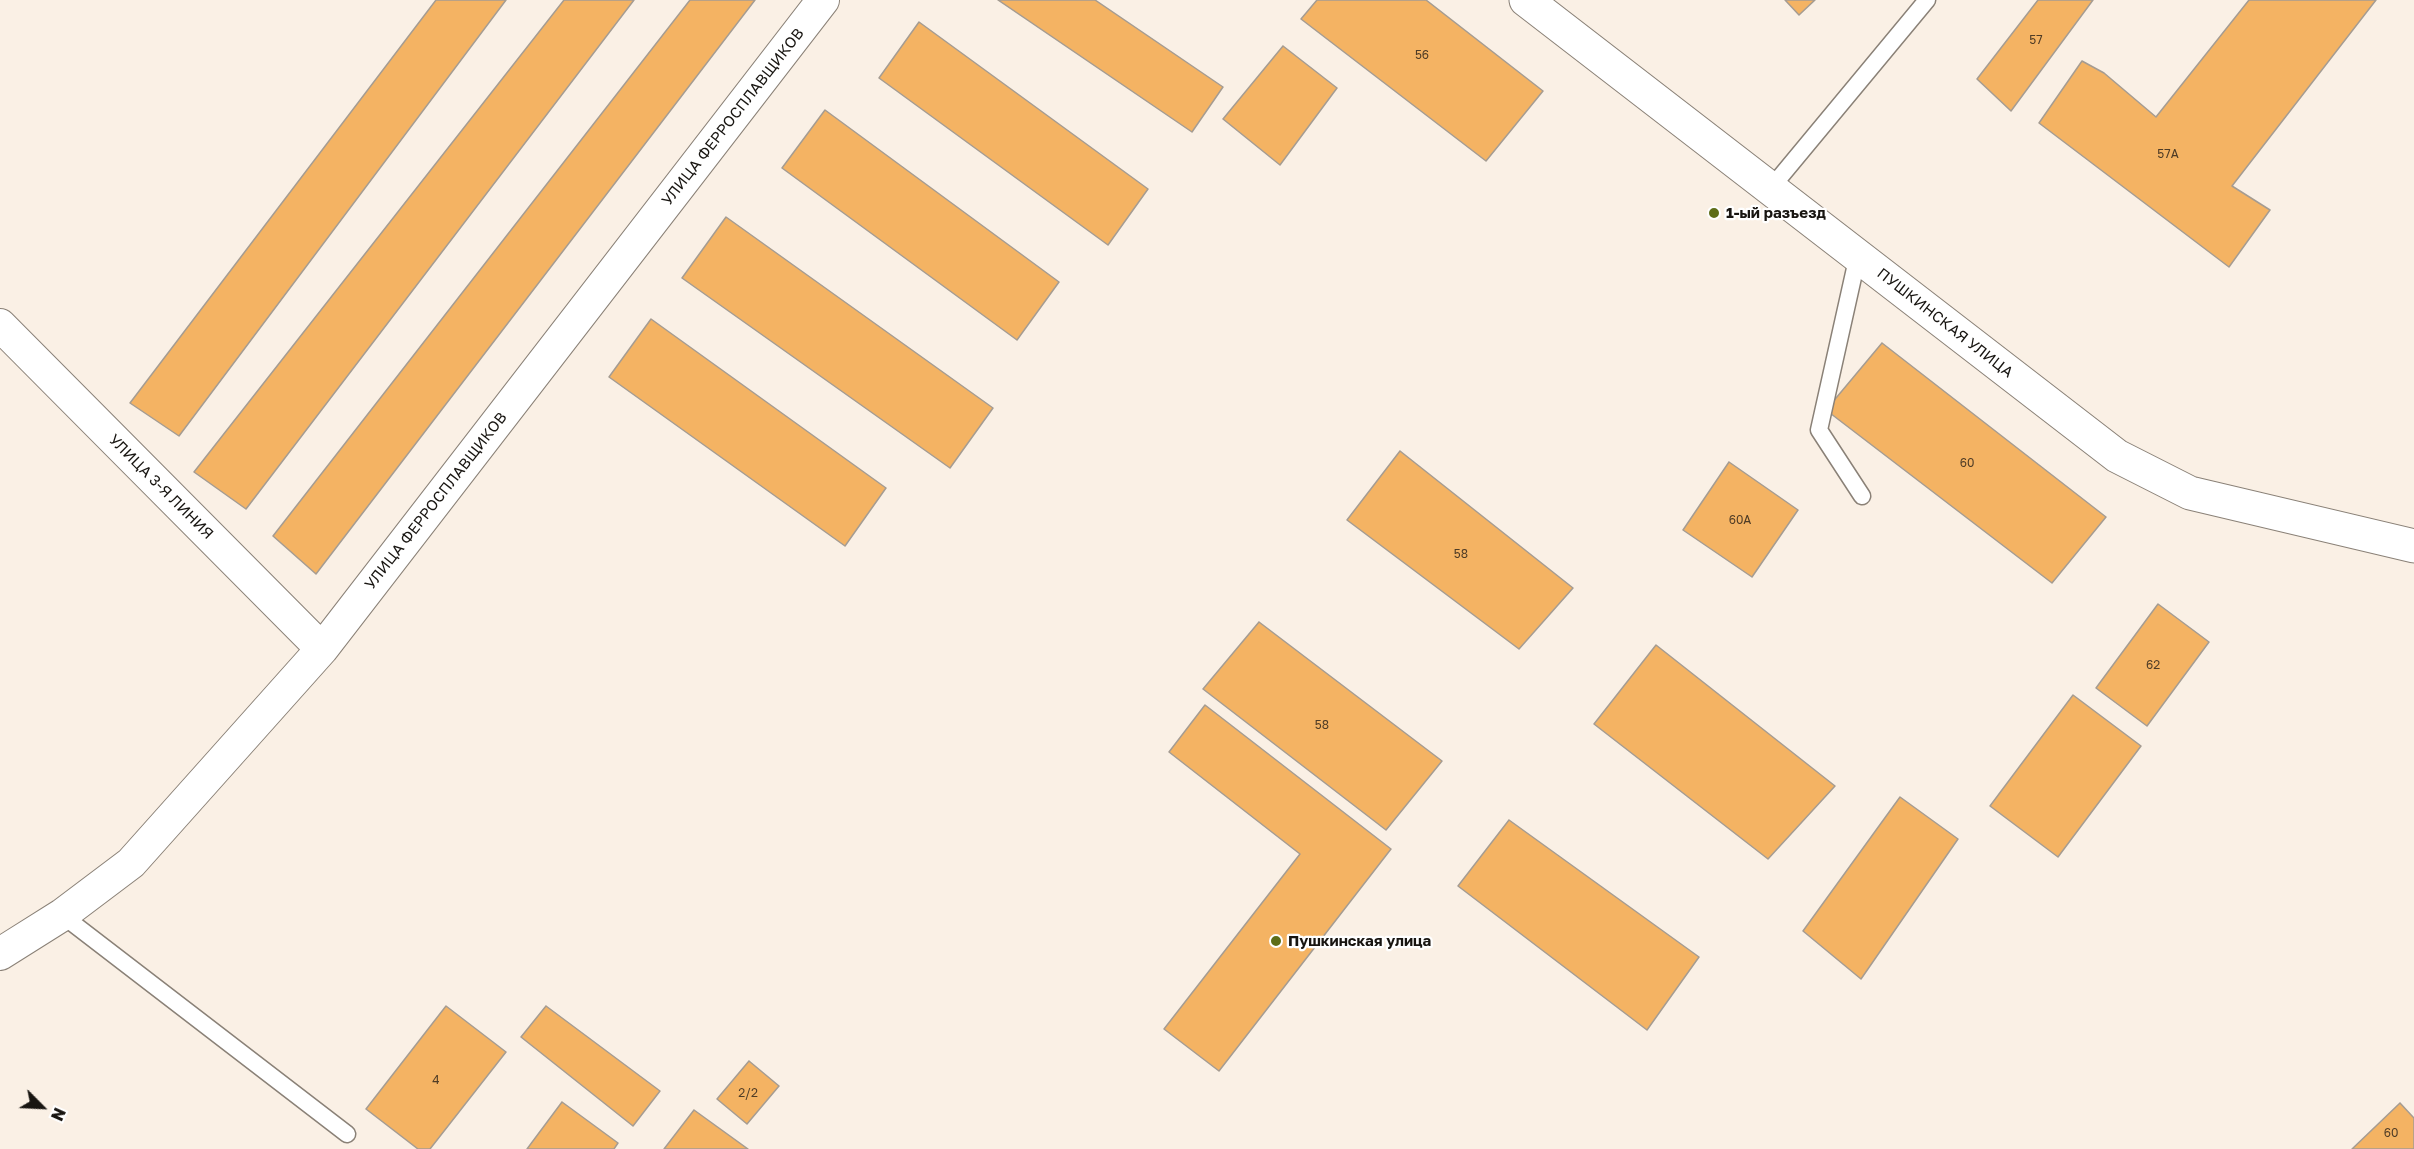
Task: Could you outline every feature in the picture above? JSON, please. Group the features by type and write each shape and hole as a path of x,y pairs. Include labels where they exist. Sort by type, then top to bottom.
{"street":[{"name":"УЛИЦА ФЕРРОСПЛАВЩИКОВ","path":"0,954 62,915 131,863 322,649 823,0"},
{"name":"ПУШКИНСКАЯ УЛИЦА","path":"1526,0 2117,456 2190,493 2414,546"},
{"name":"УЛИЦА 3-Я ЛИНИЯ","path":"0,325 322,649"}],"lane":[{"path":"1771,188 1927,0"},
{"path":"1858,255 1819,430 1862,496"},
{"path":"62,915 347,1134"}],"building":[{"path":"436,0 506,0 179,436 130,403"},
{"path":"564,0 634,0 246,509 194,472"},
{"path":"690,0 755,0 316,574 273,536"},
{"path":"998,0 1095,0 1223,87 1192,132"},
{"path":"1317,0 1426,0 1543,91 1486,161 1301,19"},
{"path":"1785,0 1815,0 1799,15"},
{"path":"2038,0 2093,0 2011,111 1977,79"},
{"path":"2249,0 2376,0 2232,186 2270,210 2229,267 2039,123 2082,61 2104,73 2156,117"},
{"path":"919,22 1148,189 1108,245 879,78"},
{"path":"1283,46 1337,88 1280,165 1223,119"},
{"path":"825,110 1059,282 1017,340 782,168"},
{"path":"726,217 993,408 950,468 682,278"},
{"path":"651,319 886,488 845,546 609,377"},
{"path":"1882,343 2106,517 2052,583 1826,410"},
{"path":"1400,451 1573,588 1519,649 1347,520"},
{"path":"1729,462 1798,510 1752,577 1683,530"},
{"path":"2158,604 2209,642 2147,726 2096,688"},
{"path":"1259,622 1442,761 1386,830 1203,689"},
{"path":"1656,645 1835,786 1768,859 1594,724"},
{"path":"2073,695 2141,746 2058,857 1990,806"},
{"name":"Пушкинская улица","path":"1205,705 1391,849 1219,1071 1164,1029 1300,854 1169,752"},
{"path":"1900,797 1958,839 1861,979 1803,931"},
{"path":"1509,820 1699,957 1647,1030 1458,886"},
{"path":"446,1006 506,1052 430,1149 418,1149 366,1109"},
{"path":"546,1006 660,1091 633,1126 521,1037"},
{"path":"749,1061 779,1086 747,1124 717,1099"},
{"path":"562,1102 618,1143 614,1149 527,1149"},
{"path":"2400,1103 2414,1118 2414,1149 2352,1149"},
{"path":"694,1110 748,1149 664,1149"}],"place":[{"name":"1-ый разъезд","path":"1714,213"},
{"name":"Пушкинская улица","path":"1276,941"}]}
